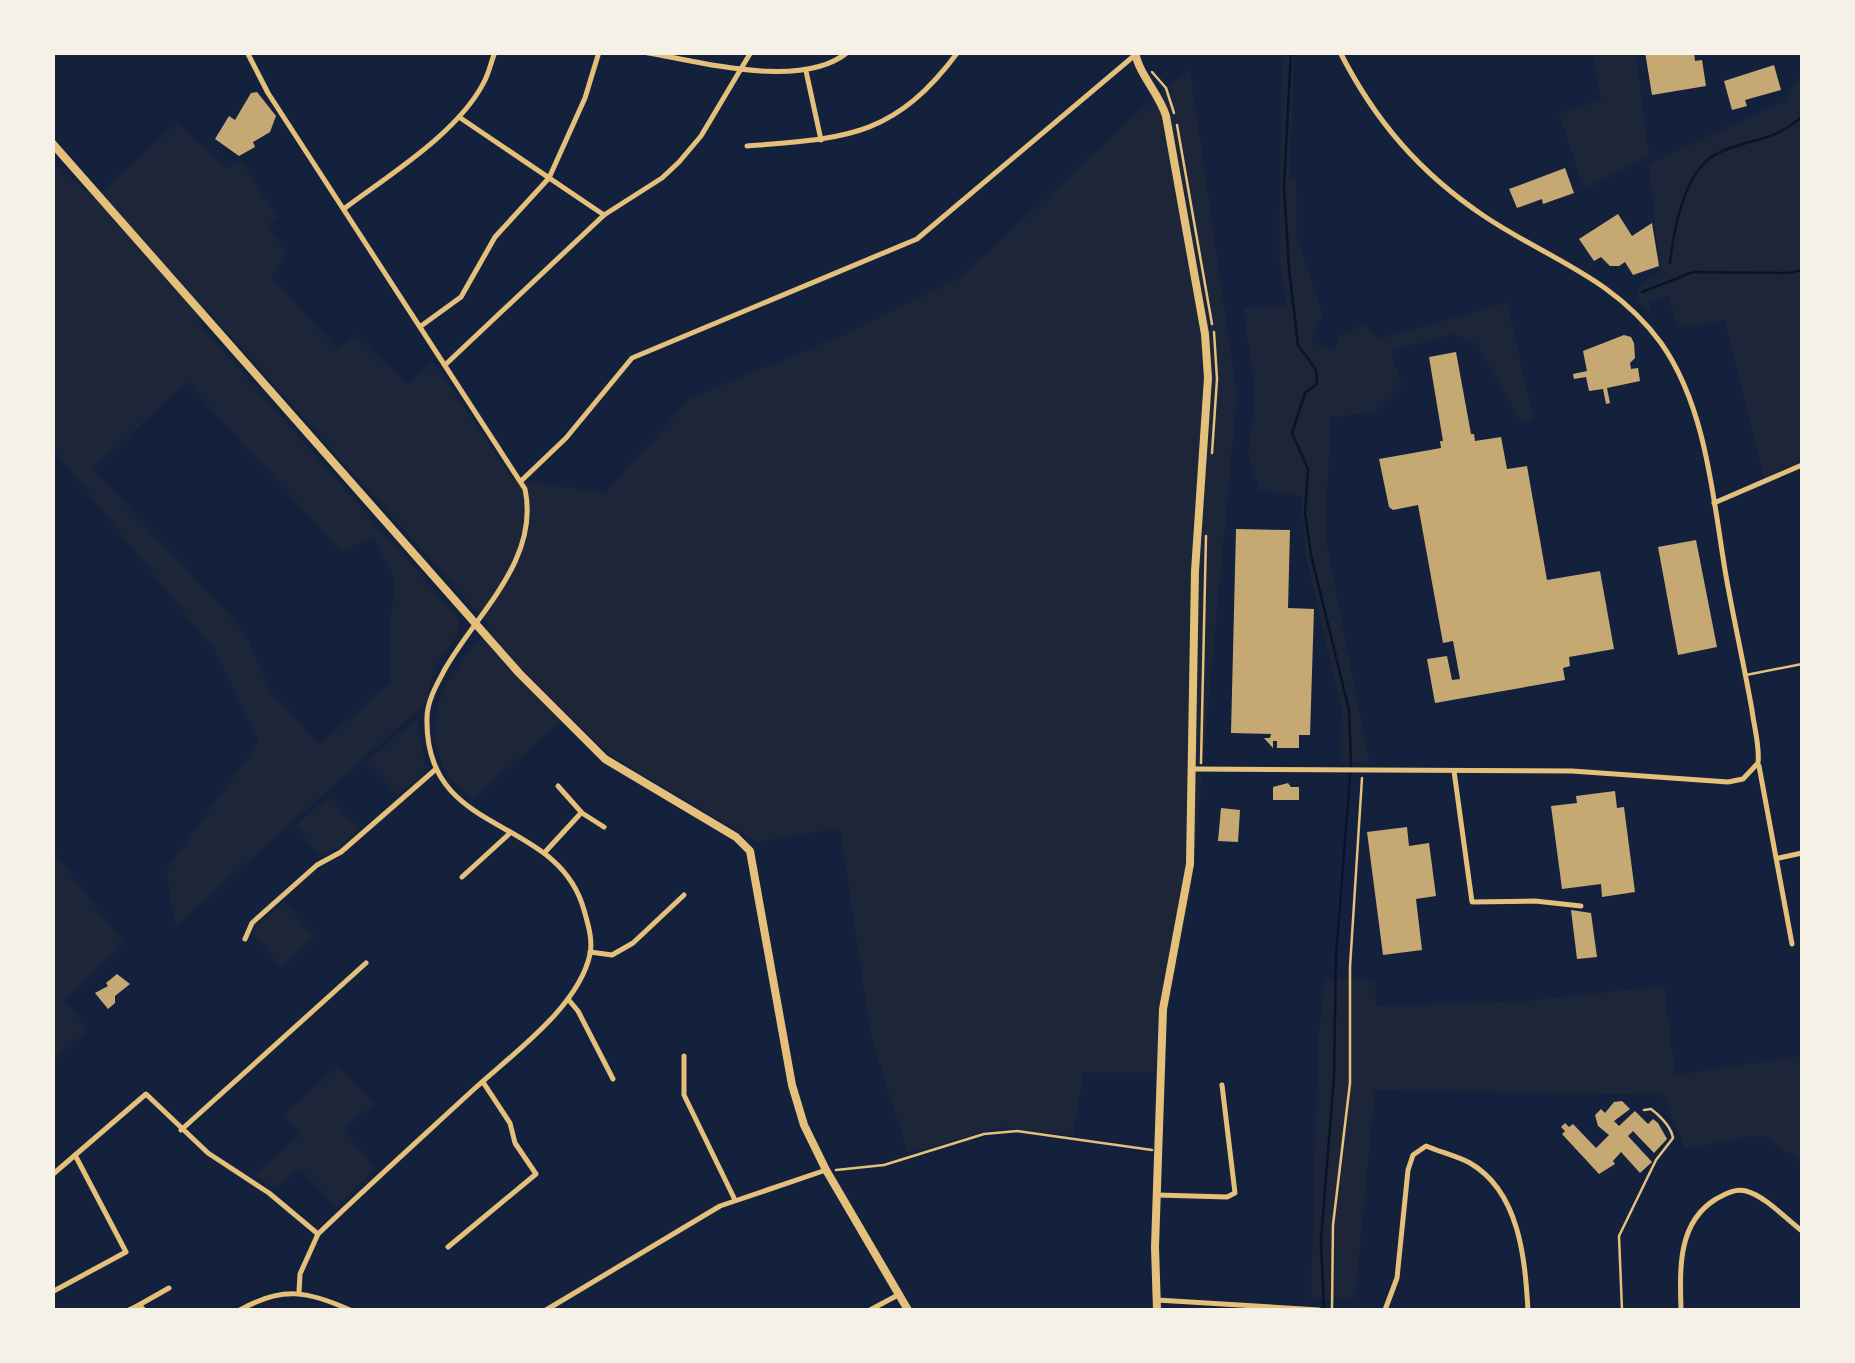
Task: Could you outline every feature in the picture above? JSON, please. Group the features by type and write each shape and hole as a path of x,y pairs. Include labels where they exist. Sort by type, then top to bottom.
{"main road":[{"path":"1135,54 1166,116 1207,353 1208,400 1195,571 1197,769 1189,878 1163,1009 1157,1305"},
{"path":"52,143 519,673 604,760 736,837 750,852 792,1085 804,1125 908,1310"}],"street":[{"path":"247,52 268,93 521,480 528,500 528,524 516,562 450,660 427,707 426,736 436,768 459,800 509,834 546,851 564,866 581,898 590,932 585,971 568,998 318,1234 300,1274 299,1292"},
{"path":"345,208 404,165 459,117 484,84 495,52"},
{"path":"421,326 461,297 495,237 549,178 586,98 599,52"},
{"path":"643,52 741,68 806,71 827,66 848,52"},
{"path":"446,365 604,215 662,178 679,162 700,136 751,52"},
{"path":"747,146 852,135 890,119 916,100 958,52"},
{"path":"1340,52 1381,121 1422,168 1486,218 1593,278 1628,306 1670,358 1686,393 1714,504 1792,944"},
{"path":"521,480 566,438 617,373 641,352 917,239 1135,54"},
{"path":"806,71 821,140"},
{"path":"459,117 604,215"},
{"path":"1714,504 1802,465"},
{"path":"1197,769 1572,771 1728,782 1743,779 1758,763"},
{"path":"244,939 252,923 317,865 342,852 436,768"},
{"path":"1454,770 1472,902 1535,901 1581,906"},
{"path":"558,786 582,813 604,828"},
{"path":"546,851 582,813"},
{"path":"462,877 509,834"},
{"path":"1778,858 1802,853"},
{"path":"590,952 612,955 633,943 684,895"},
{"path":"181,1130 366,963"},
{"path":"568,998 614,1079"},
{"path":"684,1056 684,1095 736,1200"},
{"path":"448,1247 536,1174 483,1081"},
{"path":"1157,1194 1235,1193 1222,1086"},
{"path":"52,1175 146,1094 208,1153 270,1192 318,1234"},
{"path":"1385,1310 1397,1278 1408,1170 1413,1155 1426,1146 1471,1164 1498,1191 1516,1225 1528,1310"},
{"path":"52,1292 126,1252 75,1154"},
{"path":"546,1310 736,1200 826,1170"},
{"path":"1681,1310 1681,1262 1688,1229 1700,1211 1713,1201 1731,1192 1746,1191 1802,1231"},
{"path":"128,1310 141,1308 169,1288"},
{"path":"240,1310 267,1298 299,1292 350,1310"},
{"path":"870,1310 899,1294"},
{"path":"1157,1305 1317,1310"}],"lane":[{"path":"1746,676 1802,664"},
{"path":"1622,1310 1619,1236 1656,1160 1673,1138 1672,1131 1657,1114 1651,1109 1644,1110"}],"path":[{"path":"1197,769 1202,743"},
{"path":"1332,1310 1332,1224 1350,1083 1350,967 1360,772"},
{"path":"826,1170 884,1165 984,1134 1017,1132 1158,1150"}],"shaded area":[{"path":"1285,53 1294,53 1290,177 1296,178 1297,238 1323,314 1311,342 1336,352 1337,337 1364,325 1379,339 1507,303 1534,420 1522,423 1477,344 1453,334 1391,351 1402,387 1376,412 1331,417 1325,534 1369,762 1340,762 1341,707 1306,558 1301,496 1259,490 1248,453 1254,412 1253,374 1243,308 1286,306 1279,255"},
{"path":"1593,53 1636,53 1649,156 1584,189 1559,113 1601,101"},
{"path":"1190,71 1237,395 1192,884 1156,1073 1083,1073 1073,1136 1003,1127 908,1153 871,1036 840,828 757,842 615,758 566,716 472,800 442,764 435,723 454,673 490,626 209,312 198,322 460,620 457,635 435,667 426,703 175,926 166,870 259,742 215,651 53,449 52,162 95,198 177,123 227,168 241,161 277,218 268,225 286,252 271,277 338,350 355,335 408,385 433,362 513,479 605,493 691,398 846,334 960,278 1169,84","holes":["187,382 342,552 373,537 395,579 389,636 391,682 319,745 269,689 246,634 93,469"]},
{"path":"1802,73 1802,462 1764,477 1725,320 1678,328 1669,296 1649,302 1653,319 1636,296 1642,282 1660,273 1649,164 1784,101"},
{"path":"417,718 426,772 398,795 366,762"},
{"path":"330,797 358,828 339,847 319,855 295,825"},
{"path":"52,850 124,944 64,1000 88,1030 53,1061"},
{"path":"284,902 315,937 281,967 254,935 255,926"},
{"path":"1325,979 1375,980 1376,1006 1526,1001 1664,986 1675,1075 1802,1056 1802,1162 1761,1135 1685,1148 1663,1095 1375,1090 1355,1297 1311,1299 1318,1040"},
{"path":"338,1066 374,1104 343,1129 375,1169 336,1206 299,1168 275,1189 255,1175 301,1134 284,1115"}],"building":[{"path":"1645,52 1694,52 1695,61 1702,60 1706,86 1652,95"},
{"path":"1774,65 1781,90 1745,100 1747,106 1732,110 1724,81"},
{"path":"257,92 276,116 270,132 239,156 215,139 229,116 235,120 251,93"},
{"path":"1565,168 1574,193 1517,208 1509,189"},
{"path":"1618,214 1632,236 1652,223 1659,266 1633,275 1625,262 1610,266 1601,257 1594,261 1579,239"},
{"path":"1624,335 1634,343 1635,358 1630,363 1631,369 1638,368 1640,381 1607,388 1610,403 1606,404 1603,389 1589,391 1586,377 1574,379 1573,374 1587,371 1583,351"},
{"path":"1456,352 1475,441 1501,437 1507,469 1527,466 1547,580 1600,571 1614,649 1569,657 1570,666 1563,668 1565,680 1435,703 1427,659 1447,656 1452,680 1460,679 1453,641 1443,643 1418,505 1393,510 1389,507 1379,459 1441,448 1429,357"},
{"path":"1236,529 1290,530 1288,608 1314,609 1310,735 1299,735 1299,748 1277,748 1277,741 1273,741 1273,748 1264,738 1271,734 1231,733"},
{"path":"1696,540 1717,647 1678,655 1658,547"},
{"path":"1288,783 1299,787 1299,800 1273,800 1273,787"},
{"path":"1615,791 1617,808 1624,807 1635,892 1602,897 1601,884 1562,889 1551,806 1577,803 1576,796"},
{"path":"1221,808 1240,810 1238,842 1218,841"},
{"path":"1407,827 1409,846 1429,843 1436,896 1416,899 1422,950 1383,955 1367,832"},
{"path":"1571,910 1591,913 1597,957 1577,959"},
{"path":"117,974 130,984 115,996 115,1003 108,1009 95,993 108,986 106,983"},
{"path":"1622,1101 1630,1109 1614,1121 1619,1126 1635,1111 1648,1124 1653,1119 1658,1123 1667,1139 1654,1153 1633,1131 1628,1136 1652,1162 1640,1173 1621,1152 1613,1161 1615,1164 1599,1174 1562,1134 1565,1131 1561,1127 1573,1124 1596,1148 1609,1135 1598,1126 1595,1115"}],"waterway":[{"path":"1291,52 1284,186 1289,269 1298,345 1316,370 1317,384 1305,393 1292,433 1308,469 1305,513 1311,555 1349,710 1351,763 1321,1240 1324,1310"},
{"path":"1670,263 1683,201 1706,161 1729,148 1783,130 1802,116"},
{"path":"1642,292 1693,272 1802,270"}]}
